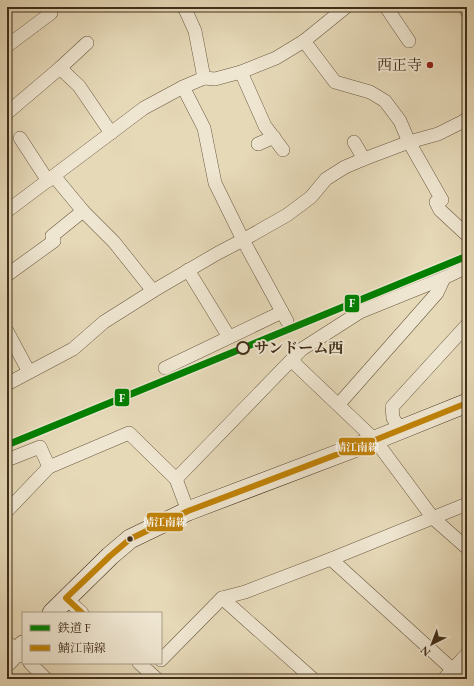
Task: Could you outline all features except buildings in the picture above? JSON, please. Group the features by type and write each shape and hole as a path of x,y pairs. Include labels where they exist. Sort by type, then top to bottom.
{"street":[{"path":"7,46 51,13 47,7"},
{"path":"183,7 195,31 204,78"},
{"path":"7,211 144,108 183,87 204,78 215,79 241,72 276,58 304,41 346,7"},
{"path":"386,7 409,41"},
{"path":"464,7 467,10"},
{"path":"304,41 335,82 370,92 385,102 400,121 409,142 442,200 436,202 440,210 467,235"},
{"path":"7,113 87,43"},
{"path":"60,68 79,86 111,133"},
{"path":"241,72 265,126 283,150"},
{"path":"165,368 229,337 285,317 243,240 215,183 204,128 183,87"},
{"path":"7,384 73,349 104,322 153,291 287,215 311,197 326,179 345,167 364,158 409,142 438,134 467,118"},
{"path":"258,144 274,137"},
{"path":"20,138 51,178 114,242 153,291"},
{"path":"354,142 364,158"},
{"path":"7,275 57,245 52,236 83,211"},
{"path":"176,479 292,361 299,344 360,312 444,278 467,267"},
{"path":"188,270 229,337"},
{"path":"339,404 437,294 444,278"},
{"path":"400,429 393,418 392,407 467,325"},
{"path":"7,331 29,372"},
{"path":"292,361 339,404 375,440 432,518 467,548"},
{"path":"53,612 110,556 130,539 188,511 375,440 467,403"},
{"path":"7,512 49,467 129,433 176,479 188,511"},
{"path":"7,460 40,447 49,467"},
{"path":"162,659 222,598 245,592 467,504"},
{"path":"331,559 448,674 463,679"},
{"path":"66,598 81,612"},
{"path":"222,598 313,679"},
{"path":"448,674 467,654"},
{"path":"30,664 46,679"},
{"path":"140,664 152,673"}],"rail line":[{"name":"F","path":"7,445 467,256"}],"transit line":[{"name":"鯖江南線","path":"81,612 66,598 130,539 188,511 375,440 467,403"}],"place":[{"name":"西正寺","path":"430,65"},
{"name":"サンドーム西","path":"243,348"}]}
